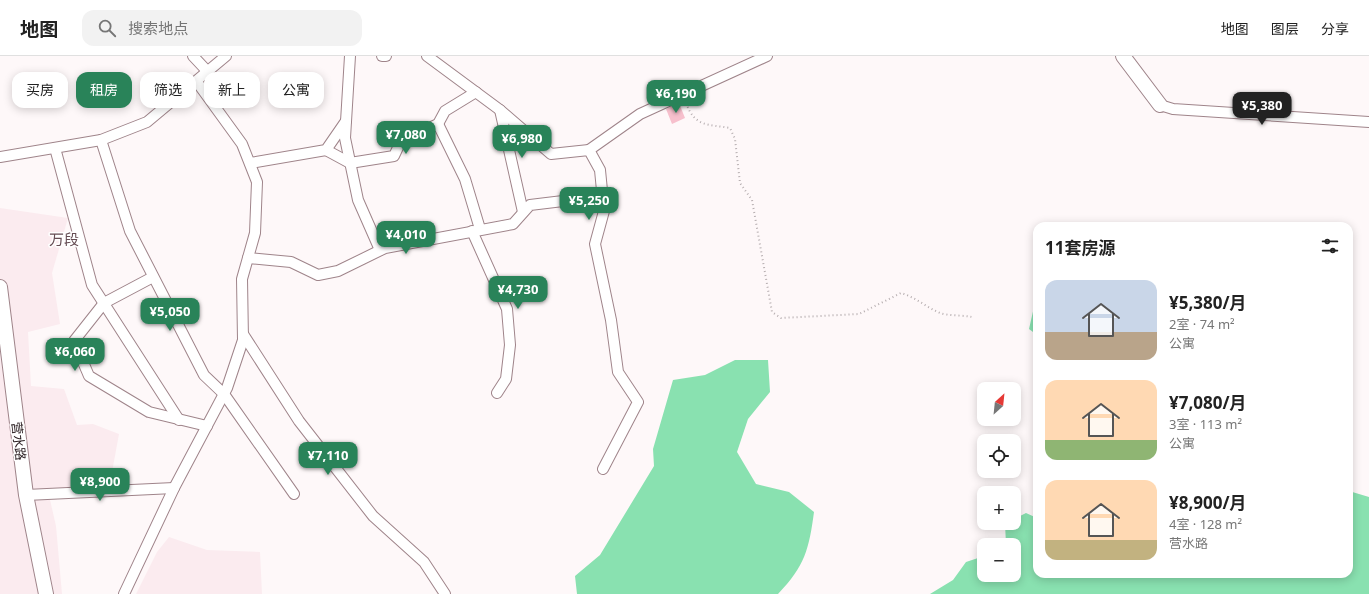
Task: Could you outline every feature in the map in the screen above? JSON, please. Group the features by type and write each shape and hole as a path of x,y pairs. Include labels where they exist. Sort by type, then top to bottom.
{"street":[{"path":"193,56 208,72 226,56"},
{"path":"350,56 345,138 358,200 380,250"},
{"path":"427,56 500,110 551,154 589,150 640,114 767,56"},
{"path":"1123,56 1160,105 1173,109 1369,122"},
{"path":"0,157 102,140 147,122 204,76"},
{"path":"124,594 174,488 224,394 242,340 242,279 255,233 257,182 242,144 197,82"},
{"path":"250,163 326,150 350,163 394,156 401,141 438,124 445,111 476,92"},
{"path":"500,110 524,212"},
{"path":"326,150 346,121"},
{"path":"438,124 465,179 476,230 507,309 510,345 508,366 506,379 497,393"},
{"path":"102,140 130,231 204,375 224,394 294,494"},
{"path":"55,148 92,285 179,420"},
{"path":"589,150 600,170 604,211 595,244 611,320 618,372 638,402 603,469"},
{"path":"248,258 291,262 318,275 338,271 385,248 513,224 530,205 563,201"},
{"path":"153,277 104,303 74,341 89,376 149,412 207,426"},
{"name":"营水路","path":"0,287 26,495 46,594"},
{"path":"242,334 299,421 373,516 424,562 445,594"},
{"path":"26,495 174,488"}],"path":[{"path":"683,94 693,118 702,123 730,128 735,139 740,183 752,200 772,312 782,318 859,314 901,293 912,296 926,306 942,314 972,317"}],"shaded area":[{"path":"0,208 68,218 52,273 60,324 28,332 31,386 64,389 77,425 93,424 119,434 110,483 102,499 48,491 56,526 62,594 0,594"},
{"path":"169,537 207,550 260,552 262,594 136,594 157,552"}],"green space":[{"path":"1033,311 1033,332 1029,329"},
{"path":"735,360 768,360 770,392 748,419 737,452 756,484 789,492 814,512 808,547 800,566 794,575 778,594 577,594 575,576 600,555 654,466 653,449 673,380 705,375"},
{"path":"1353,492 1369,497 1369,594 930,594 953,580 966,562 977,558 977,582 1021,582 1021,538 1006,538 1005,530 1021,530 1021,516 1026,513 1033,516 1033,578 1353,578"}],"building":[{"path":"679,103 685,118 672,124 666,109"}],"district":[{"name":"万段","path":"64,240"}]}
